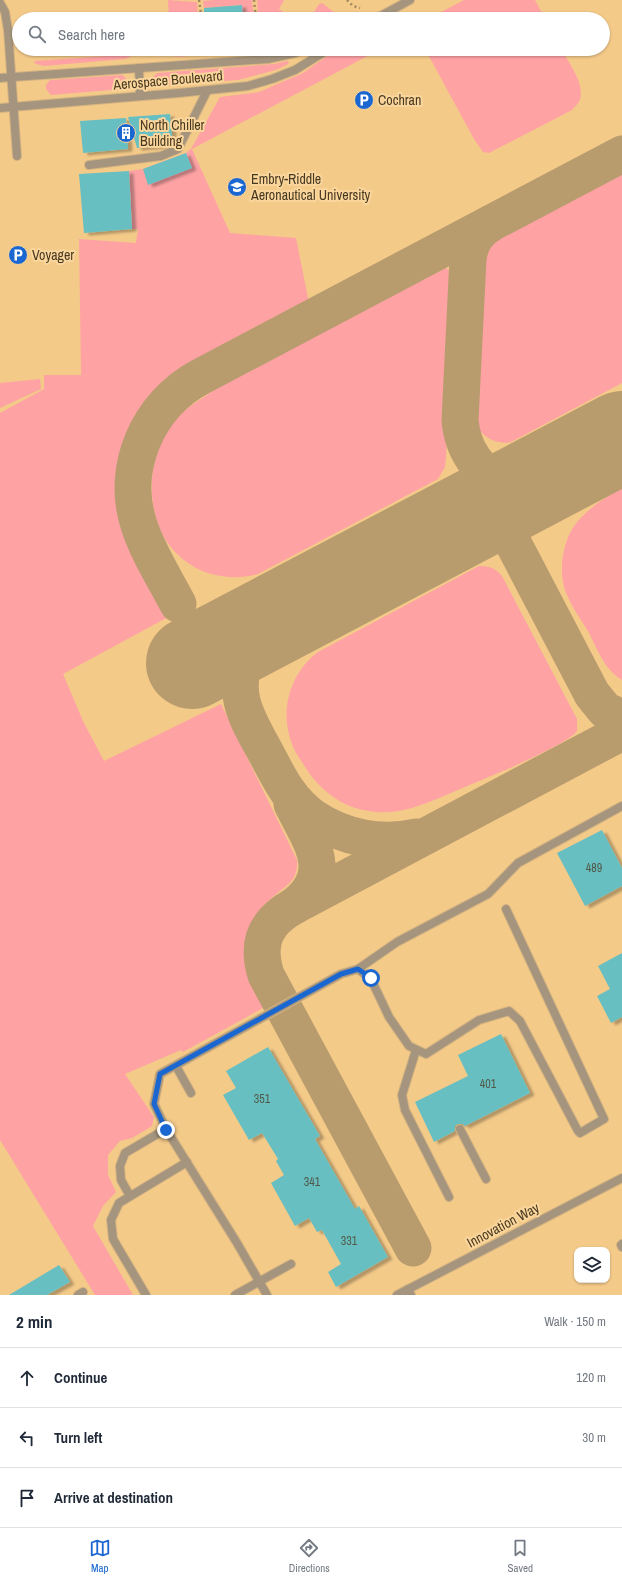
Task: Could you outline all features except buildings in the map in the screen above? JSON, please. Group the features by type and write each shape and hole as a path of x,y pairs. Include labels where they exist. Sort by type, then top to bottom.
{"street":[{"path":"388,12 410,0"},
{"path":"0,3 5,12 8,30 15,107 17,156"},
{"name":"Aerospace Boulevard","path":"0,78 268,59 281,56"},
{"name":"Aerospace Boulevard","path":"0,108 207,91 248,86 295,70 318,56"},
{"path":"139,68 140,96"},
{"path":"89,165 161,156 178,150 207,91"},
{"path":"266,1295 237,1243 166,1130 154,1104 160,1074 341,974 358,969 397,942 488,894 518,863 622,806"},
{"path":"358,969 371,978 389,1017 409,1046 426,1054 479,1020 509,1011 520,1021 579,1132 604,1119 506,909"},
{"path":"416,1050 402,1095 405,1110 449,1197"},
{"path":"176,1066 191,1093"},
{"path":"460,1129 486,1178"},
{"path":"130,1196 121,1180 120,1166 125,1153 166,1130"},
{"path":"146,1295 113,1239 111,1220 119,1203 187,1162"},
{"name":"Innovation Way","path":"397,1295 409,1292 622,1178"},
{"path":"235,1295 291,1264"}],"path":[{"path":"199,0 201,12"},
{"path":"254,0 255,12"},
{"path":"347,0 353,6 360,8"}],"shaded area":[{"path":"0,0 622,0 622,1295 0,1295"},
{"path":"168,0 197,2 198,12 169,12"},
{"path":"252,0 253,12 242,12 241,5 204,8 203,1"},
{"path":"257,0 284,0 279,9 284,12 258,12"},
{"path":"464,0 535,0 541,12 441,12"},
{"path":"322,3 334,12 314,12 319,4"},
{"path":"107,56 132,56 125,59 44,66 36,64 34,61"},
{"path":"327,56 367,56 192,149 230,233 296,238 309,303 276,316 196,359 145,403 123,449 120,496 128,546 170,616 63,674 83,721 104,761 221,704 297,860 296,873 294,877 288,885 261,909 253,922 248,935 247,949 249,963 253,977 267,1006 183,1052 181,1050 125,1074 154,1117 152,1126 132,1138 120,1141 108,1155 108,1175 116,1192 103,1206 93,1226 133,1295 95,1295 0,1140 0,413 44,389 44,375 81,375 79,239 136,243 138,229 132,229 129,171 143,169 186,153 191,149 220,97 259,92 303,73"},
{"path":"429,56 565,56 576,75 581,89 579,102 572,110 489,153 483,152 474,139"},
{"path":"287,61 289,62 288,64 276,70 238,80 157,86 155,85 153,77 157,73 274,64"},
{"path":"122,75 127,81 126,86 123,89 51,95 46,89 46,85 50,80"},
{"path":"622,168 622,383 511,442 505,443 492,440 477,428 472,416 480,259 484,246 495,235"},
{"path":"438,266 449,270 454,280 446,457 445,467 438,479 258,574 235,577 214,575 193,566 175,552 165,538 157,522 153,505 152,486 153,468 158,451 165,434 175,420 193,404 230,379 303,337 408,280"},
{"path":"40,379 41,389 0,408 0,383"},
{"path":"622,488 622,680 606,665 567,596 563,582 562,563 565,545 578,521 593,507"},
{"path":"479,566 492,568 502,576 577,719 577,731 565,741 531,758 432,801 412,808 391,812 380,812 360,809 343,803 321,787 309,773 292,744 288,731 287,706 294,682 300,671 318,652"}],"taxiway":[{"path":"178,604 147,546 139,525 134,503 133,482 136,461 143,440 153,421 166,404 182,389 200,377 622,154"},
{"path":"490,224 474,239 470,248 468,259 460,420 461,430 464,441 474,460 489,474 498,479 512,483 543,479"},
{"path":"543,479 527,490 516,505 510,522 512,541 592,694 605,710 622,718"},
{"path":"272,622 258,636 248,653 240,681 241,694 243,706 253,730 286,790 298,804 314,818 338,831 376,840 416,837"},
{"path":"413,1248 266,975 262,953 265,934 276,919 294,906 622,732"},
{"path":"292,804 312,844 316,856 317,869 314,881 307,894 294,906"}],"runway":[{"path":"192,663 622,437"}],"place":[{"name":"Cochran","path":"364,100"},
{"name":"North Chiller Building","path":"126,133"},
{"name":"Embry-Riddle Aeronautical University","path":"237,187"},
{"name":"Voyager","path":"18,255"}],"route":[{"path":"166,1130 154,1104 160,1074 341,974 358,969 371,978"}]}
